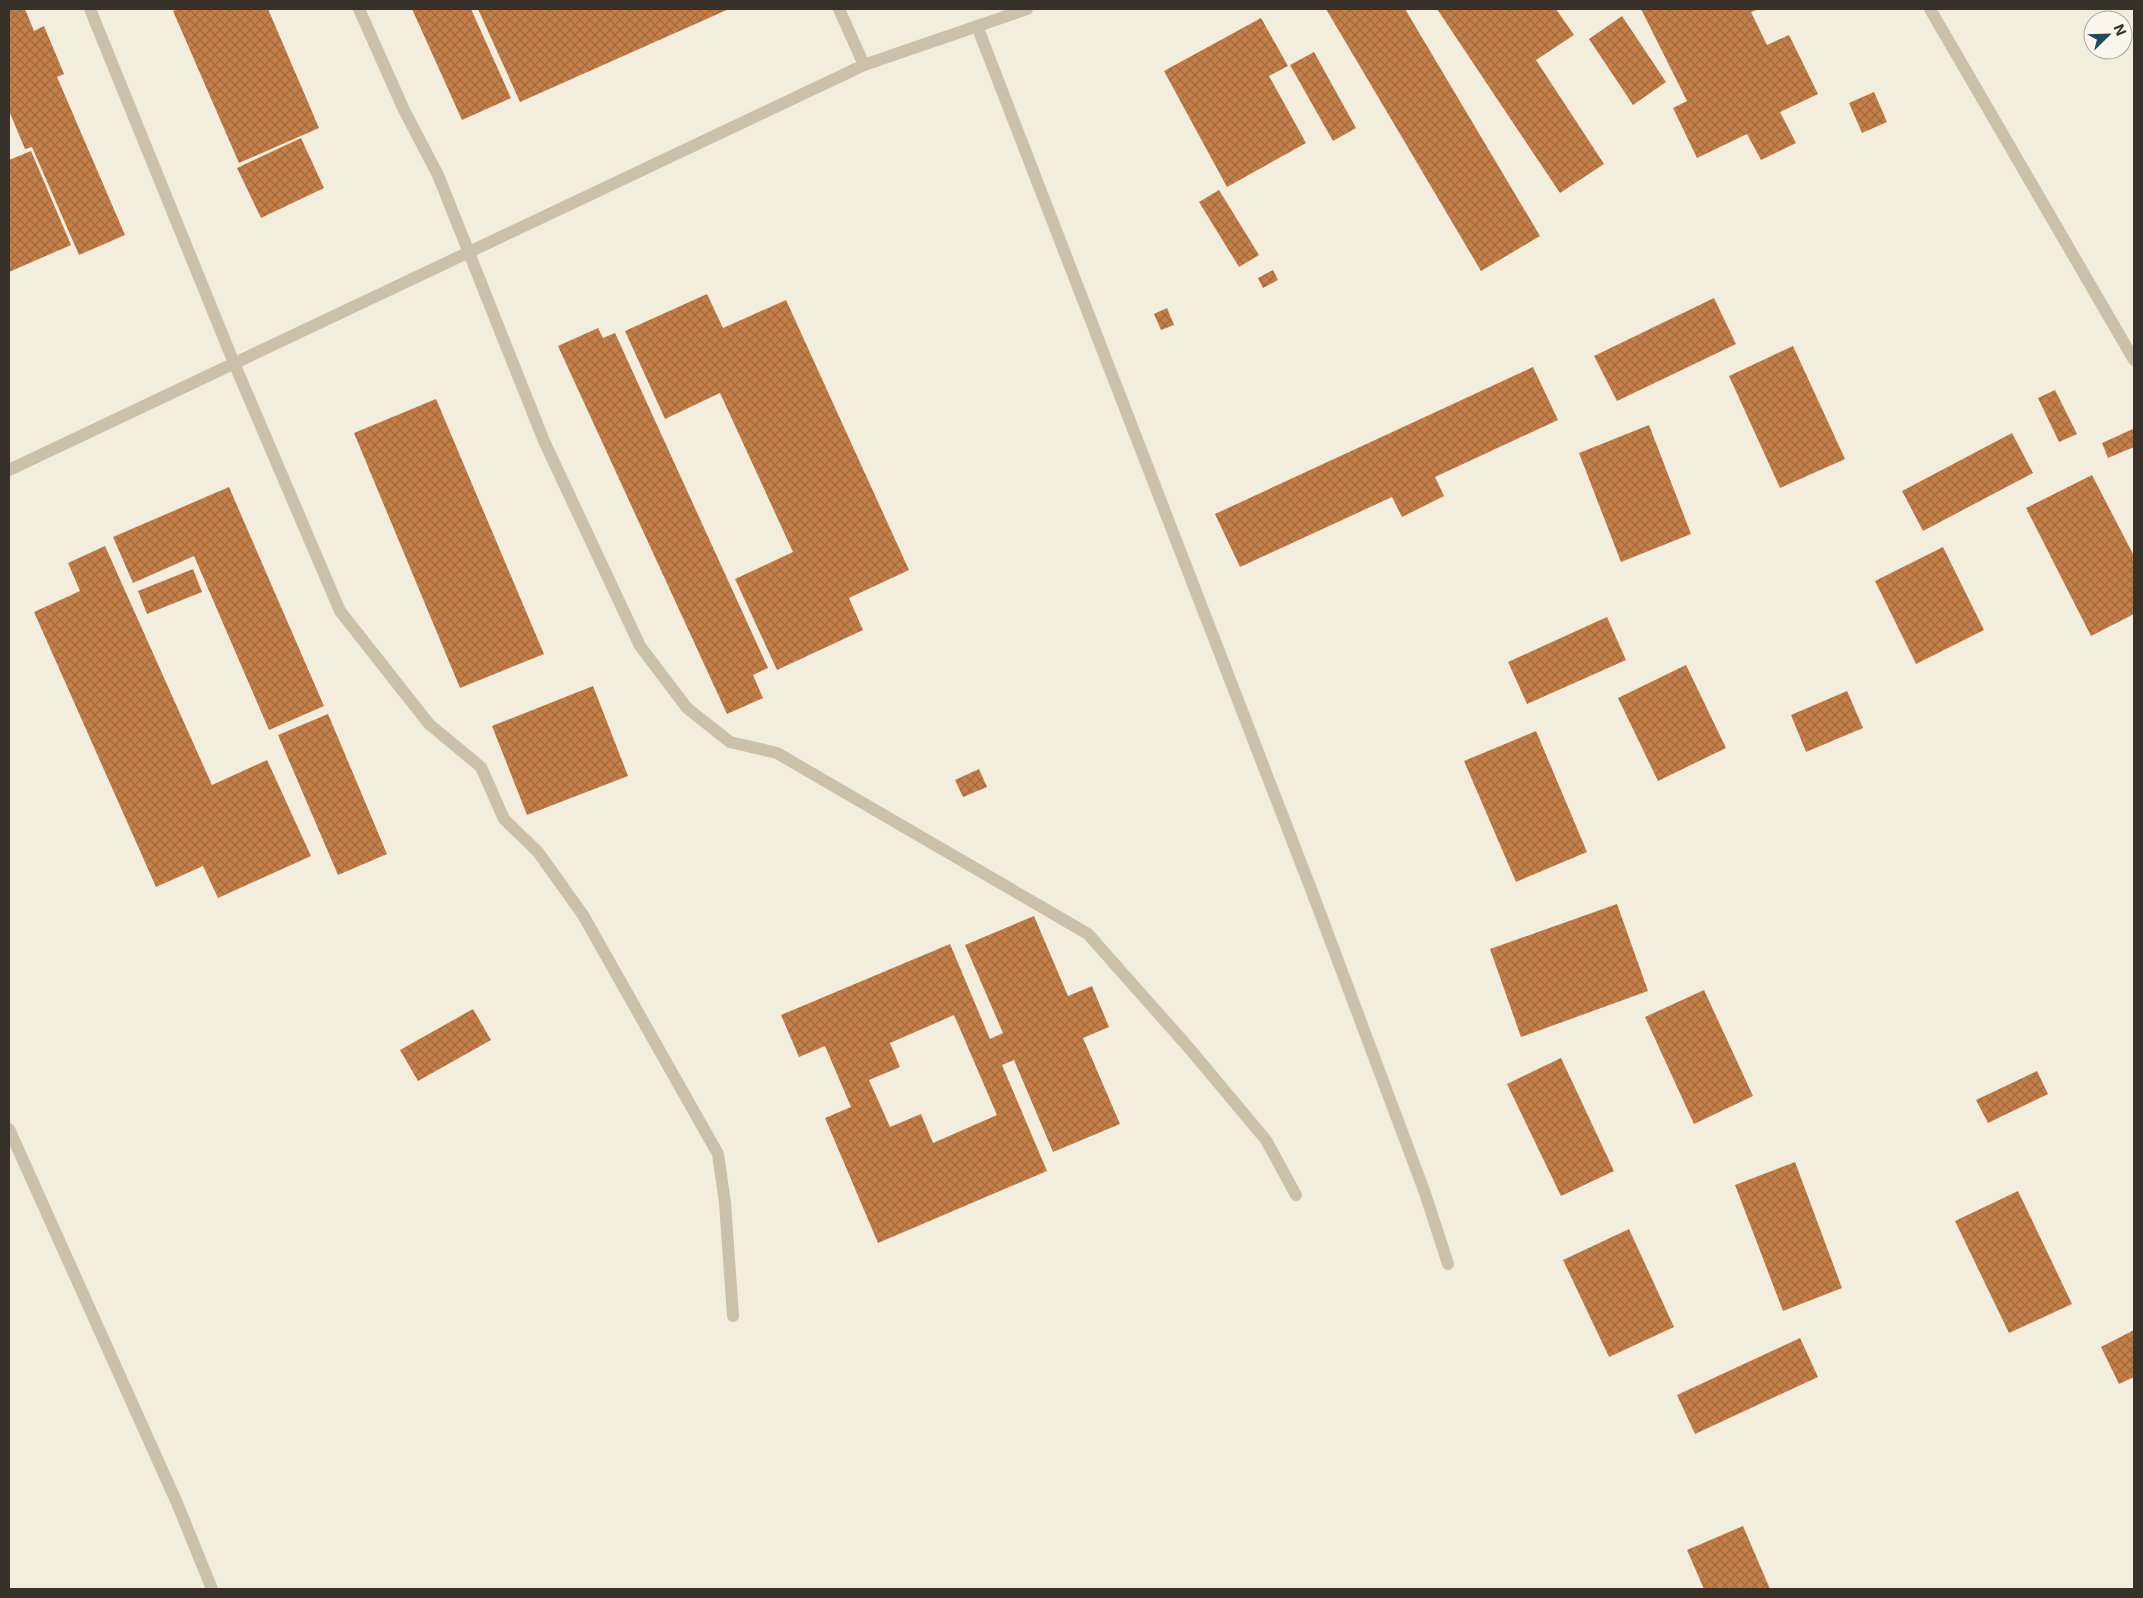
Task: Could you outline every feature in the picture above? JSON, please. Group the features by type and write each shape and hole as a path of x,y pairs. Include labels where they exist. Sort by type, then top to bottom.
{"street":[{"path":"90,9 234,363 340,611 429,724 481,766 504,819 538,852 583,915 718,1154 726,1203 733,1316"},
{"path":"359,9 404,110 438,175 467,253 544,441 640,646 687,708 730,742 778,753 1088,934 1189,1048 1266,1140 1296,1195"},
{"path":"838,9 864,65"},
{"path":"9,470 864,65 1027,9"},
{"path":"1930,9 2134,360"},
{"path":"976,26 1311,889 1425,1193 1448,1264"},
{"path":"9,1129 173,1494 212,1589"}],"building":[{"path":"9,9 25,9 34,31 44,26 64,74 57,77 125,235 79,255 32,147 25,149 9,111"},
{"path":"178,9 268,9 319,128 239,163 173,11"},
{"path":"412,9 471,9 511,98 462,120"},
{"path":"478,9 729,9 520,102"},
{"path":"1326,9 1405,9 1540,236 1481,271"},
{"path":"1437,9 1556,9 1574,35 1536,60 1604,164 1560,193"},
{"path":"1641,9 1759,9 1751,12 1767,45 1789,35 1818,94 1780,112 1796,143 1761,160 1747,134 1697,158 1673,108 1687,101"},
{"path":"1622,16 1666,82 1633,105 1589,39"},
{"path":"1261,18 1288,66 1269,76 1306,143 1227,187 1164,71"},
{"path":"1314,52 1356,128 1333,141 1290,65"},
{"path":"1874,92 1887,122 1862,133 1849,103"},
{"path":"301,138 324,188 261,218 237,168"},
{"path":"31,151 71,245 9,272 9,160"},
{"path":"1219,190 1259,255 1239,267 1199,202"},
{"path":"1273,270 1278,280 1263,288 1258,278"},
{"path":"707,294 723,328 786,300 909,570 849,598 863,630 777,670 735,579 793,552 720,393 665,419 625,331"},
{"path":"1714,298 1736,344 1617,401 1594,356"},
{"path":"1167,308 1174,325 1161,330 1154,314"},
{"path":"598,328 603,338 615,333 768,668 753,675 763,698 727,714 558,346"},
{"path":"1793,346 1845,459 1780,488 1729,376"},
{"path":"1533,367 1558,420 1435,477 1444,496 1402,517 1392,497 1240,567 1215,514"},
{"path":"2055,390 2077,434 2059,442 2038,398"},
{"path":"436,399 544,654 460,688 354,433"},
{"path":"1649,425 1691,534 1621,562 1579,453"},
{"path":"2133,429 2134,447 2108,458 2102,443"},
{"path":"2012,433 2033,473 1923,531 1902,491"},
{"path":"2092,475 2134,556 2134,614 2091,636 2026,508"},
{"path":"229,487 324,706 269,730 194,556 133,583 113,537"},
{"path":"105,546 212,785 267,760 311,856 218,898 203,866 156,887 34,612 80,591 68,563"},
{"path":"1943,547 1984,630 1916,664 1875,581"},
{"path":"193,569 202,592 147,614 138,591"},
{"path":"1607,617 1626,660 1527,704 1508,662"},
{"path":"1686,665 1726,748 1658,781 1618,698"},
{"path":"593,686 628,776 527,815 492,726"},
{"path":"1847,691 1863,728 1806,752 1791,715"},
{"path":"328,714 387,854 338,875 278,735"},
{"path":"1536,731 1587,852 1516,882 1464,761"},
{"path":"979,769 987,787 963,797 955,780"},
{"path":"1617,904 1648,991 1521,1037 1490,949"},
{"path":"1034,916 1068,996 1092,986 1109,1027 1083,1038 1120,1124 1053,1152 1014,1060 1002,1065 1047,1171 878,1243 825,1118 851,1107 825,1046 799,1057 781,1015 950,944 990,1039 1003,1033 965,945","holes":["954,1015 997,1115 933,1143 921,1114 890,1127 869,1080 900,1067 890,1043"]},
{"path":"1704,990 1753,1096 1694,1124 1645,1017"},
{"path":"473,1009 491,1040 418,1081 400,1050"},
{"path":"1561,1058 1614,1171 1561,1196 1507,1084"},
{"path":"2037,1071 2048,1094 1988,1123 1976,1100"},
{"path":"1795,1162 1842,1288 1783,1311 1735,1185"},
{"path":"2018,1191 2072,1304 2009,1333 1955,1221"},
{"path":"1629,1229 1674,1327 1609,1357 1563,1260"},
{"path":"2134,1330 2134,1377 2119,1384 2101,1347"},
{"path":"1800,1338 1818,1377 1695,1434 1677,1395"},
{"path":"1743,1526 1770,1589 1704,1589 1687,1550"}]}
